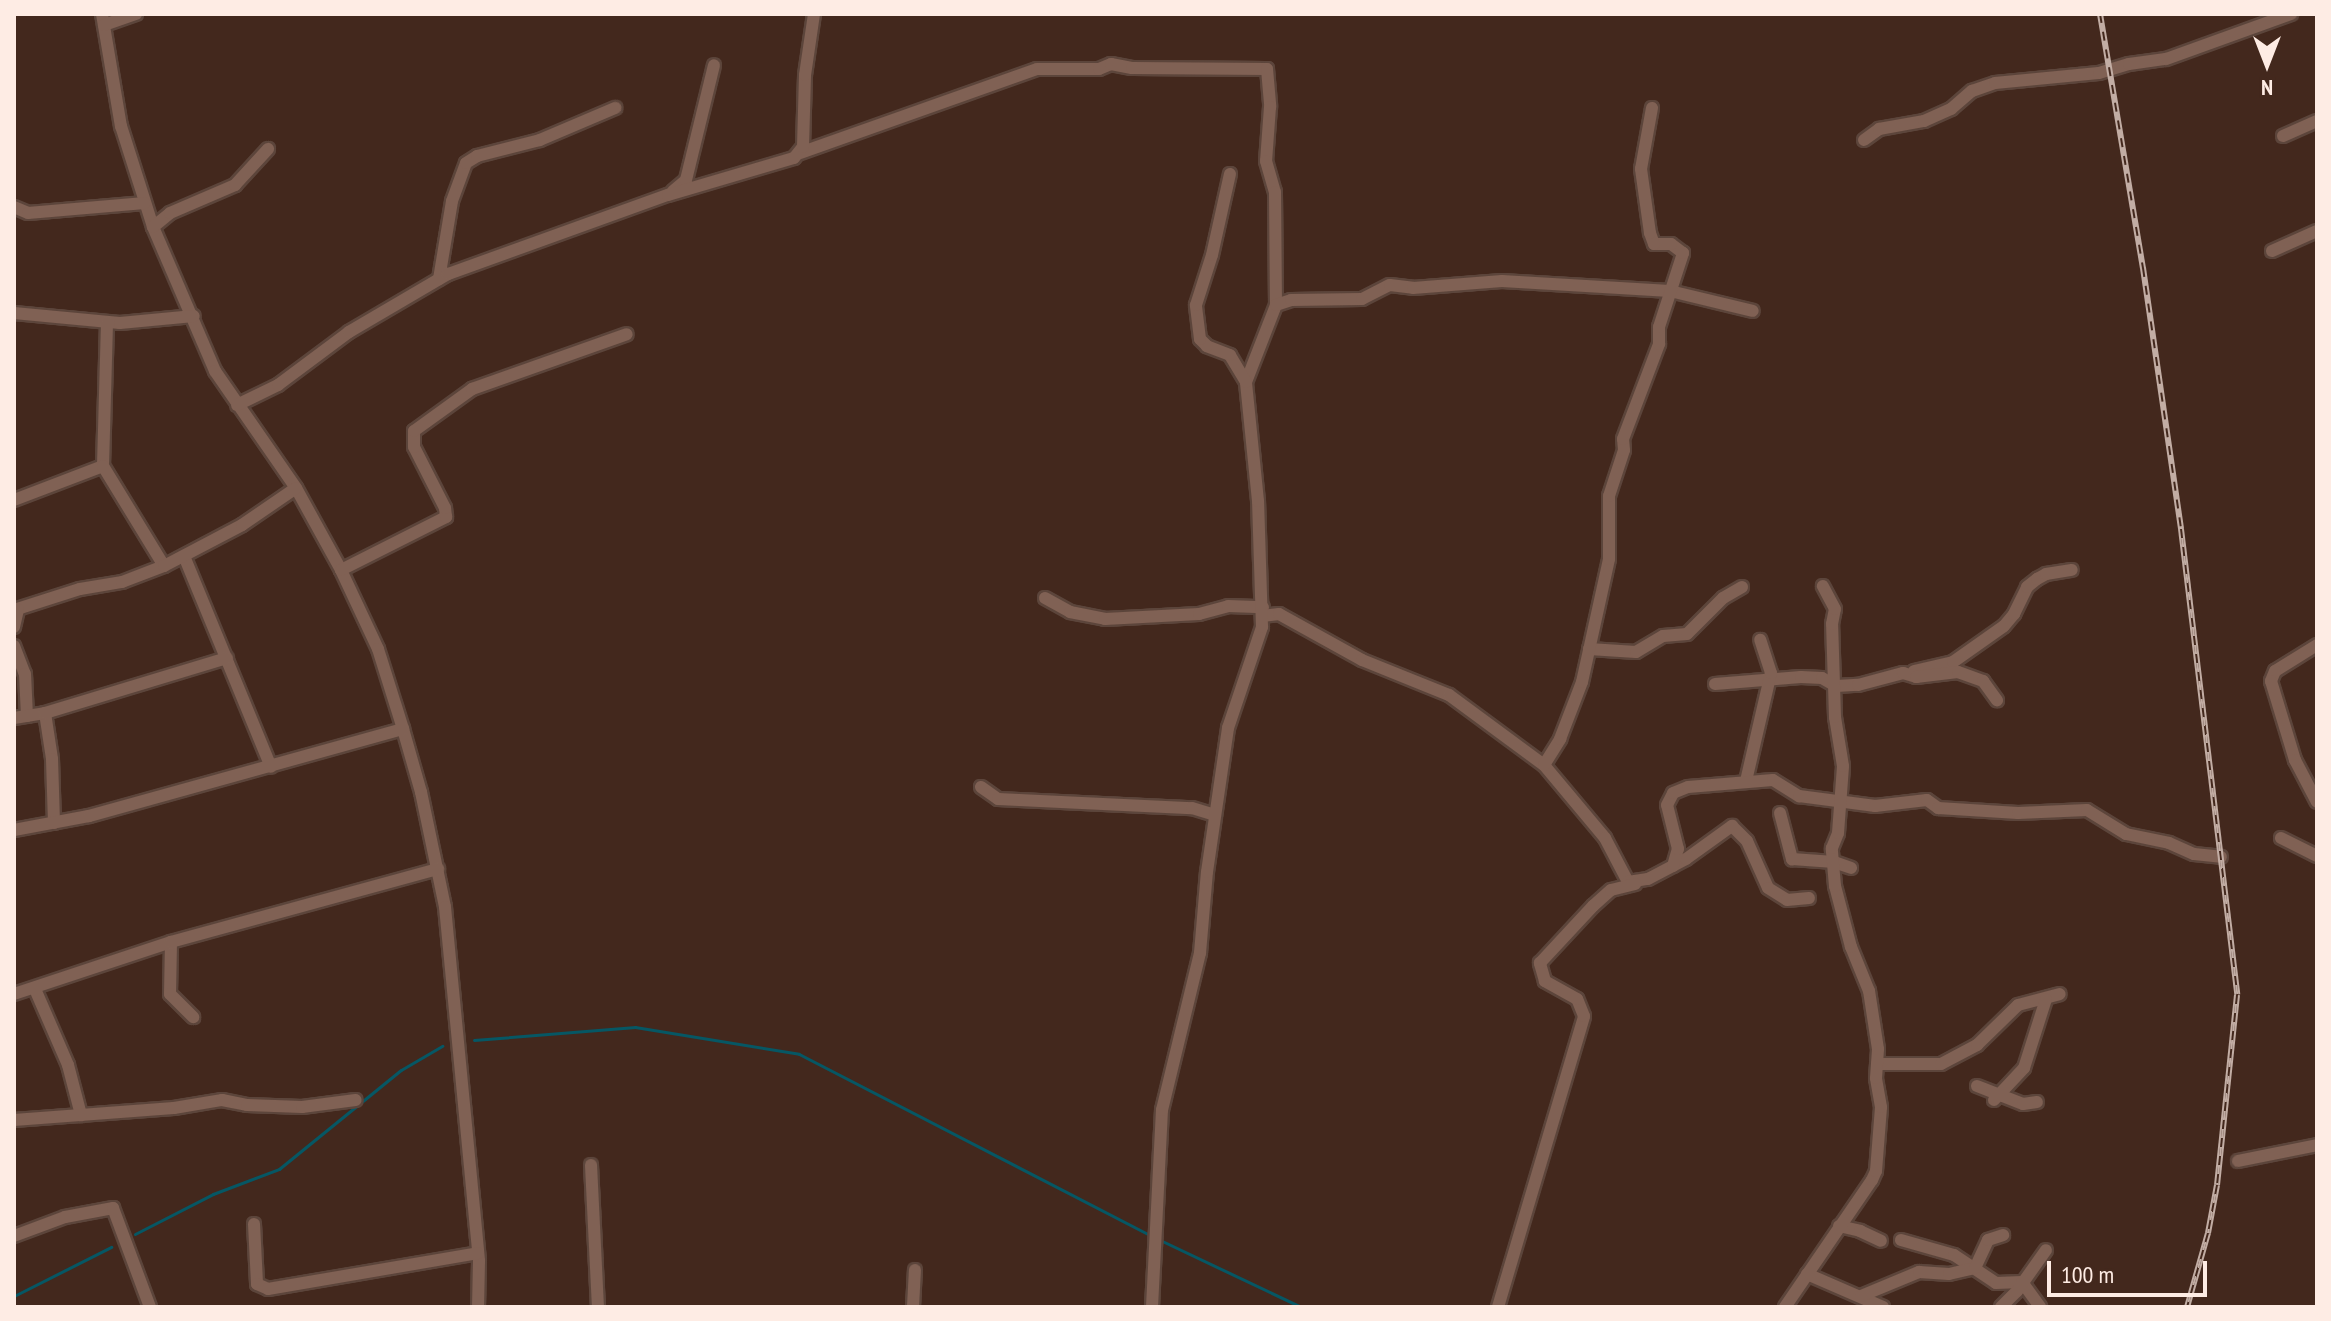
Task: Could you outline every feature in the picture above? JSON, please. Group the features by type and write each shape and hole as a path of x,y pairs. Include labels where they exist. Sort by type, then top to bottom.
{"street":[{"path":"136,14 103,19 121,126 153,227 194,316 215,371 296,488 341,570 378,649 403,729 445,907 478,1253 478,1307"},
{"path":"800,153 805,75 814,14"},
{"path":"1864,140 1879,129 1924,121 1951,109 1972,91 1995,83 2099,73 2129,64 2166,59 2291,14"},
{"path":"237,405 278,385 349,332 439,279 668,195 800,153 1037,69 1099,69 1111,64 1132,68 1267,69 1270,107 1266,161 1275,192 1276,305 1246,382"},
{"path":"668,195 686,180 714,65"},
{"path":"439,279 452,201 466,163 477,156 540,140 615,108"},
{"path":"1544,765 1560,739 1582,682 1609,559 1609,496 1624,450 1623,439 1659,344 1670,291 1683,253 1671,244 1654,244 1641,169 1652,108"},
{"path":"2283,136 2317,121"},
{"path":"153,227 170,213 235,185 268,149"},
{"path":"1152,1307 1162,1110 1200,953 1215,815 1230,717 1262,627 1254,449 1246,382 1230,355 1207,346 1198,334 1196,299 1212,255 1230,174"},
{"path":"14,207 28,213 145,203"},
{"path":"2272,251 2317,231"},
{"path":"1276,305 1291,300 1362,299 1390,285 1413,288 1502,281 1670,291 1753,311"},
{"path":"14,313 107,322 156,322 194,316"},
{"path":"107,322 103,466 164,566"},
{"path":"341,570 446,517 445,508 414,447 414,431 472,389 627,334"},
{"path":"14,500 103,466"},
{"path":"14,627 16,609 80,589 122,582 164,566 242,525 296,488"},
{"path":"184,556 271,767"},
{"path":"1715,684 1822,678 1836,686 1858,685 1953,662 2004,626 2027,587 2037,579 2046,574 2072,570"},
{"path":"1785,1307 1876,1171 1881,1107 1878,1049 1869,991 1846,932 1835,886 1832,848 1838,833 1843,766 1835,717 1832,637 1835,609 1823,586"},
{"path":"1589,649 1636,652 1663,636 1687,634 1723,598 1742,587"},
{"path":"1045,598 1070,612 1105,619 1199,614 1228,606 1279,614 1362,660 1449,695 1544,765 1605,838 1628,882 1638,883"},
{"path":"1746,781 1771,673 1760,640"},
{"path":"2317,645 2275,671 2271,681 2295,760 2317,802"},
{"path":"14,646 25,674 20,717 45,713 227,658"},
{"path":"1903,673 1916,677 1958,672 1972,675 1983,681 1997,700"},
{"path":"45,713 52,759 54,823"},
{"path":"14,830 54,823 271,767 403,729"},
{"path":"1673,866 1678,849 1667,805 1673,793 1688,787 1773,780 1799,796 1887,806 1927,800 1938,808 2018,813 2087,810 2126,834 2138,835 2150,842 2169,843 2194,854 2221,857"},
{"path":"981,787 998,799 1192,808 1215,815"},
{"path":"1780,813 1792,859 1834,862 1851,868"},
{"path":"1498,1307 1584,1016 1577,999 1545,981 1540,972 1540,963 1611,890 1638,883 1673,866 1732,826 1747,841 1768,888 1787,900 1809,898"},
{"path":"2281,838 2317,856"},
{"path":"14,994 171,942 438,869"},
{"path":"171,942 170,994 193,1017"},
{"path":"35,989 68,1065 81,1115"},
{"path":"1877,1064 1941,1064 1989,1036 2018,1005 2060,994"},
{"path":"1997,1097 2024,1068 2046,999"},
{"path":"1977,1086 1997,1097 2023,1104 2037,1102"},
{"path":"14,1120 222,1100 247,1105 302,1107 356,1100"},
{"path":"2238,1161 2317,1145"},
{"path":"591,1165 598,1307"},
{"path":"14,1236 65,1217 113,1208 150,1307"},
{"path":"254,1224 257,1284 268,1289 478,1253"},
{"path":"1839,1226 1881,1241"},
{"path":"1975,1268 1988,1240 2003,1235"},
{"path":"1901,1240 1941,1249 1996,1283 2022,1282"},
{"path":"2001,1307 2016,1302 2022,1282 2046,1250"},
{"path":"1861,1296 1919,1272 1949,1274 1975,1268"},
{"path":"913,1307 915,1270"},
{"path":"1807,1274 1883,1307"},
{"path":"2022,1282 2040,1307"}],"waterway":[{"path":"474,1040 635,1027 799,1054 1153,1237"},
{"path":"135,1234 213,1194 279,1169 401,1070 442,1046"},
{"path":"1160,1240 1301,1307"},
{"path":"14,1296 111,1247"}],"railway":[{"path":"2100,14 2143,268 2181,529 2237,995 2217,1185 2208,1233 2187,1307"}]}
